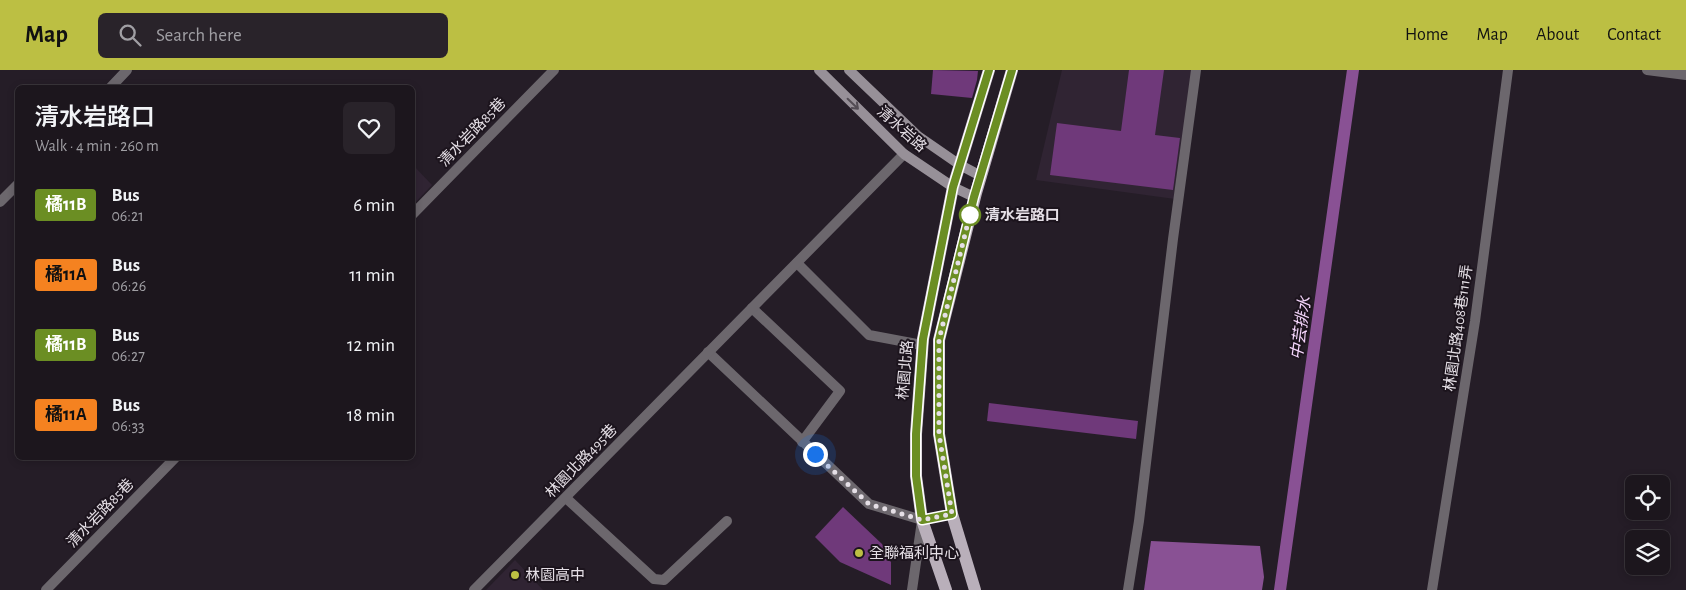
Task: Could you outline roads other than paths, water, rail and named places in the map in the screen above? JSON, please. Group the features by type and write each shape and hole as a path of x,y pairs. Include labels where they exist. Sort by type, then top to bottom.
{"main road":[{"name":"林園北路","path":"922,520 916,476 916,434 922,345 953,187 989,70"},
{"name":"林園北路","path":"975,590 952,514 939,434 939,340 974,197 1012,70"},
{"path":"922,520 946,590"}],"street":[{"path":"113,85 127,70"},
{"name":"清水岩路85巷","path":"415,212 554,70"},
{"name":"清水岩路","path":"819,70 904,154 953,187 974,197"},
{"name":"清水岩路","path":"849,70 918,136 960,165 980,176"},
{"path":"1128,590 1139,521 1173,239 1196,70"},
{"name":"林園北路408巷111弄","path":"1432,590 1475,321 1508,70"},
{"path":"1647,70 1686,75"},
{"name":"林園北路495巷","path":"474,590 904,154"},
{"path":"0,202 15,187"},
{"path":"797,262 869,335 922,345"},
{"path":"752,308 840,390 802,442"},
{"path":"708,352 869,504 922,520 952,514"},
{"name":"清水岩路85巷","path":"46,590 173,460"},
{"path":"566,498 654,579 664,580 727,520"},
{"name":"林園北路","path":"912,588 922,520"},
{"path":"900,590 912,588"}],"waterway":[{"name":"中芸排水","path":"1280,590 1353,70"}],"place":[{"name":"清水岩路口","path":"970,215"},
{"name":"全聯福利中心","path":"859,553"},
{"name":"林園高中","path":"515,575"}]}
